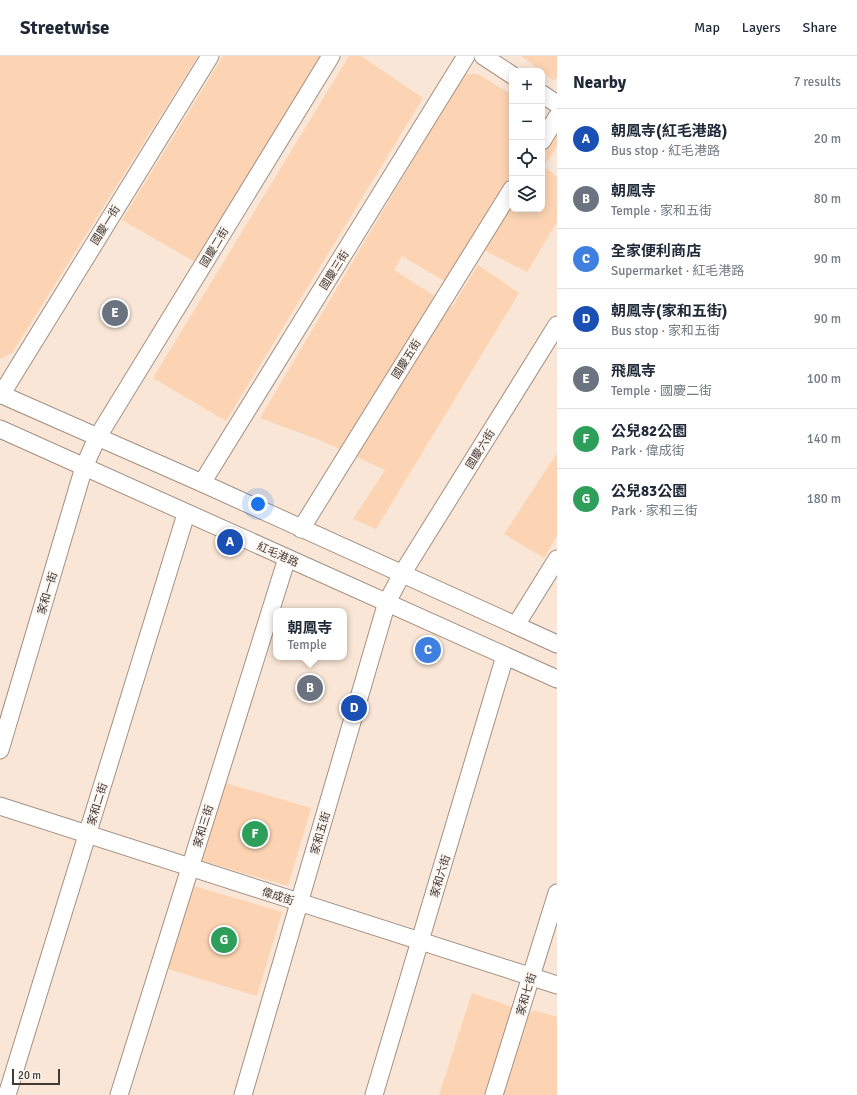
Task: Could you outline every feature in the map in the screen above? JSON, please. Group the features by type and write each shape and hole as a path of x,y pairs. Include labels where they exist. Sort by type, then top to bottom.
{"street":[{"name":"國慶一街","path":"0,395 210,56"},
{"name":"國慶二街","path":"97,438 331,56"},
{"name":"國慶三街","path":"202,483 466,56"},
{"path":"483,56 509,73"},
{"path":"545,96 557,104"},
{"path":"543,140 557,117"},
{"name":"國慶五街","path":"301,529 509,194"},
{"name":"國慶六街","path":"402,574 557,325"},
{"path":"0,395 202,483 557,644"},
{"name":"紅毛港路","path":"0,429 186,514 387,602 557,679"},
{"name":"家和一街","path":"0,750 84,467 97,438"},
{"name":"家和二街","path":"7,1095 186,514"},
{"name":"家和三街","path":"119,1095 287,558"},
{"path":"516,625 557,559"},
{"name":"家和五街","path":"243,1095 387,602 402,574"},
{"name":"家和六街","path":"374,1095 505,656"},
{"name":"偉成街","path":"0,806 557,985"},
{"name":"家和七街","path":"494,1095 557,893"}],"shaded area":[{"path":"0,56 198,56 12,353 0,359"},
{"path":"223,56 324,56 200,265 122,220"},
{"path":"349,56 361,56 423,98 226,421 153,378"},
{"path":"521,56 557,56 557,79 553,80 545,74 545,68 537,68"},
{"path":"464,74 478,74 509,93 509,212 545,212 545,167 557,177 557,222 527,272 468,242 446,282 402,256 394,270 452,307 478,265 519,293 376,529 353,519 385,470 322,441 260,418"},
{"path":"545,116 557,123 557,146 545,164"},
{"path":"557,453 557,536 544,558 504,534"},
{"path":"222,782 311,808 288,886 199,860"},
{"path":"190,885 282,912 257,996 165,968"},
{"path":"472,993 512,1007 484,1095 439,1095"},
{"path":"534,1010 557,1017 557,1095 502,1095 527,1016"}],"place":[{"name":"飛鳳寺","path":"115,313"},
{"name":"朝鳳寺(紅毛港路)","path":"230,542"},
{"name":"全家便利商店","path":"428,650"},
{"name":"朝鳳寺","path":"310,688"},
{"name":"朝鳳寺(家和五街)","path":"354,708"},
{"name":"公兒82公園","path":"255,834"},
{"name":"公兒83公園","path":"224,940"}]}
